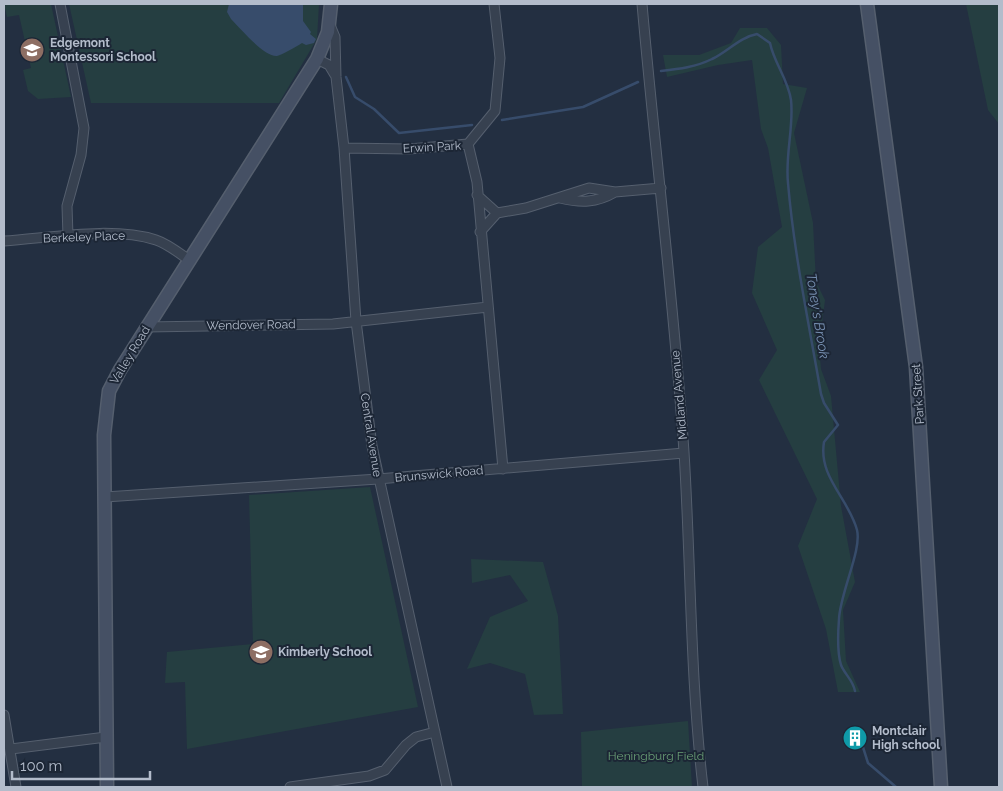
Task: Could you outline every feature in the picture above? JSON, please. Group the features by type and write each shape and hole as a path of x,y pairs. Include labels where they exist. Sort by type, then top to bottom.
{"main road":[{"name":"Valley Road","path":"107,787 104,435 109,391 146,327 317,59 324,45 330,25 331,4"},
{"name":"Park Street","path":"867,4 916,367 940,787"}],"street":[{"path":"60,4 84,128 82,155 67,206 68,236"},
{"path":"468,144 495,111 500,58 494,4"},
{"name":"Midland Avenue","path":"642,4 661,188 684,453 694,704 703,787"},
{"name":"Central Avenue","path":"330,25 335,37 336,78 344,148 362,382 378,479 447,787"},
{"path":"317,59 329,65 336,78"},
{"name":"Erwin Park","path":"344,148 409,149 468,144 477,195 503,468"},
{"path":"480,232 497,213 515,211 593,187 614,192 661,188"},
{"path":"560,198 593,202 614,192"},
{"path":"477,195 497,213"},
{"name":"Berkeley Place","path":"4,241 106,235 148,238 164,243 189,260"},
{"path":"356,321 488,307"},
{"name":"Wendover Road","path":"146,327 356,321"},
{"name":"Brunswick Road","path":"105,497 378,479 684,453"},
{"path":"4,715 16,787"},
{"path":"290,787 369,776 385,770 411,741 435,732"},
{"path":"11,749 106,737"}],"green space":[{"path":"4,4 51,4 71,97 38,99 28,91 23,70 31,68 19,15 7,17"},
{"path":"69,4 319,4 317,39 279,103 91,103"},
{"path":"966,4 999,4 999,124 988,110"},
{"path":"740,28 767,28 781,45 783,84 807,88 794,133 813,223 816,282 825,300 819,347 821,369 831,396 841,506 855,582 843,610 846,661 860,692 838,692 826,629 798,546 817,499 759,380 777,350 752,293 758,247 782,227 768,148 761,129 752,60 718,65 667,77 663,55 699,55 731,43"},
{"path":"370,487 418,707 187,749 185,682 165,683 167,652 253,644 249,495"},
{"path":"471,559 543,562 558,616 563,714 534,715 525,674 490,663 467,669 490,617 528,601 510,575 472,583"},
{"name":"Heningburg Field","path":"688,721 692,787 582,787 581,732"}],"water":[{"path":"229,4 303,4 303,21 311,32 310,34 316,39 314,43 306,45 302,43 277,56 272,55 252,41 231,19 227,12"}],"waterway":[{"name":"Toney's Brook","path":"661,71 706,62 739,41 757,34 770,43 789,92 792,110 787,173 794,236 821,394 824,403 838,425 824,442 823,455 835,488 853,519 858,538 854,560 840,609 838,636 841,665 853,684 855,691"},
{"name":"Toney's Brook","path":"346,77 355,97 374,109 399,133 472,125"},
{"name":"Toney's Brook","path":"502,120 583,107 638,82"},
{"name":"Toney's Brook","path":"862,744 868,763 896,787"}],"place":[{"name":"Edgemont Montessori School","path":"32,50"},
{"name":"Kimberly School","path":"261,652"},
{"name":"Montclair High school","path":"855,738"}]}
